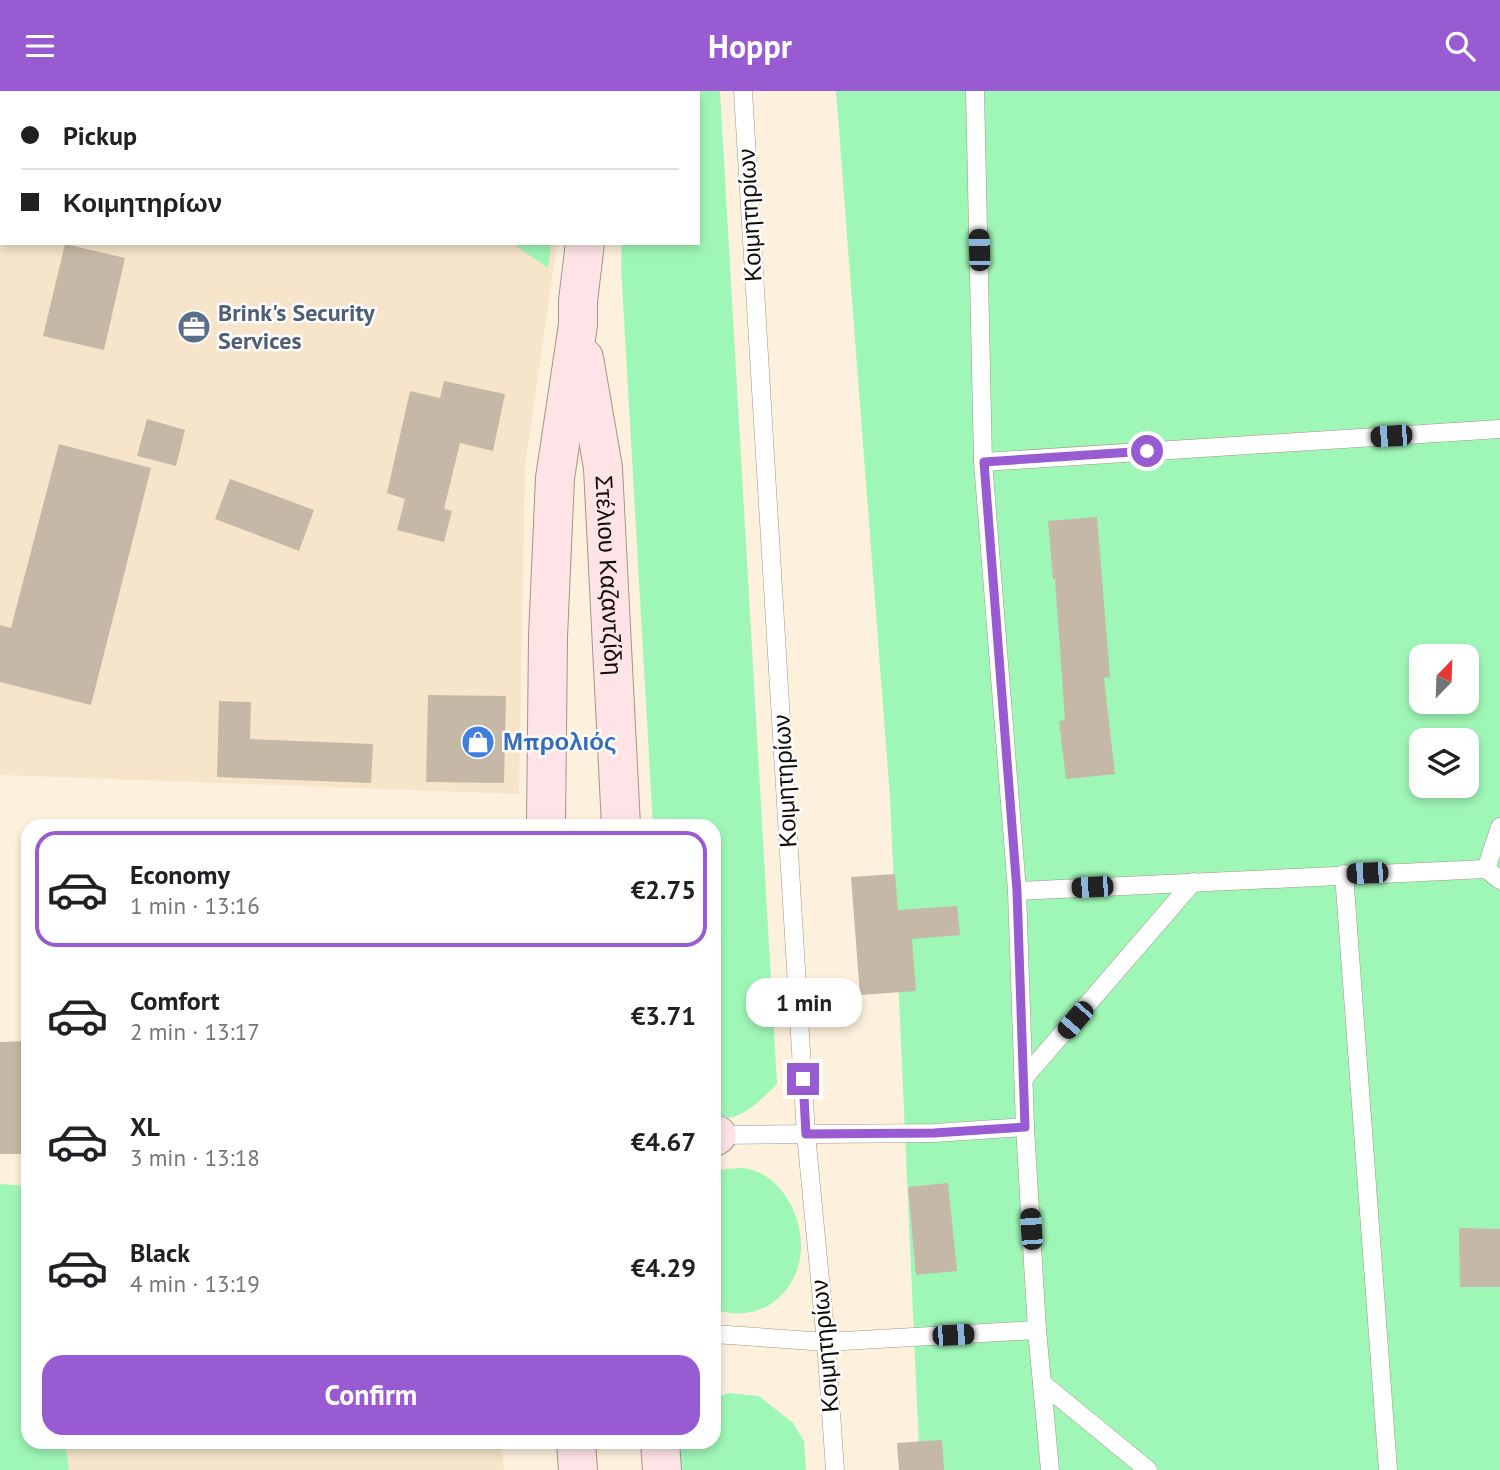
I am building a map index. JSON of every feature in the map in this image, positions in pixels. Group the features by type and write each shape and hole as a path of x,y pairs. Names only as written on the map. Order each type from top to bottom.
{"main road":[{"name":"Στέλιου Καζαντζίδη","path":"546,819 548,637 555,478 578,325 585,245"},
{"name":"Στέλιου Καζαντζίδη","path":"578,325 603,468 621,819"},
{"path":"576,1449 578,1470"},
{"path":"660,1449 662,1470"}],"lane":[{"name":"Κοιμητηρίων","path":"743,91 806,1134 835,1470"},
{"path":"975,91 984,462 1017,891 1025,1127 1037,1330 1050,1470"},
{"path":"984,462 1500,429"},
{"path":"1017,891 1344,874 1493,875 1500,827"},
{"path":"1344,874 1388,1470"},
{"path":"1024,1079 1192,882"},
{"path":"721,1136 934,1133 1025,1127"},
{"path":"721,1334 826,1342 1037,1330"},
{"path":"1042,1383 1148,1470"}],"shaded area":[{"path":"0,245 557,245 525,466 519,794 0,775"},
{"path":"66,1449 502,1449 504,1470 69,1470"}],"green space":[{"path":"700,91 720,91 777,1084 749,1109 733,1117 721,1118 721,819 653,819 622,245 700,245"},
{"path":"836,91 1500,91 1500,1470 920,1470 890,797"},
{"path":"551,245 548,268 516,246"},
{"path":"748,1169 775,1183 793,1209 798,1224 801,1255 791,1283 774,1302 752,1312 721,1311 721,1170"},
{"path":"0,1184 21,1186 21,1449 66,1449 69,1470 0,1470"},
{"path":"729,1393 759,1396 793,1423 804,1441 806,1470 678,1470 676,1449 721,1449 721,1396"}],"building":[{"path":"65,245 125,258 104,350 43,336"},
{"path":"444,381 505,394 493,451 460,443 444,509 452,511 444,542 397,530 405,499 387,493 410,391 440,398"},
{"path":"147,419 185,430 176,466 137,456"},
{"path":"59,444 151,468 91,705 0,682 0,625 11,628"},
{"path":"230,479 314,510 299,551 215,519"},
{"path":"1097,517 1110,677 1104,678 1115,774 1066,779 1059,721 1065,720 1048,521"},
{"path":"428,695 506,696 504,783 426,782"},
{"path":"219,701 251,702 250,739 373,744 371,783 217,777"},
{"path":"895,874 898,910 957,906 960,935 912,939 916,991 860,995 851,877"},
{"path":"21,1041 21,1154 0,1154 0,1042"},
{"path":"948,1183 957,1271 916,1275 908,1187"},
{"path":"1459,1228 1500,1229 1500,1287 1460,1287"},
{"path":"942,1440 944,1470 899,1470 897,1443"}],"place":[{"name":"Brink's Security Services","path":"194,327"},
{"name":"Μπρολιός","path":"478,742"}],"route":[{"path":"803,1079 806,1134 934,1133 1025,1127 1017,891 984,462 1147,451"}]}
